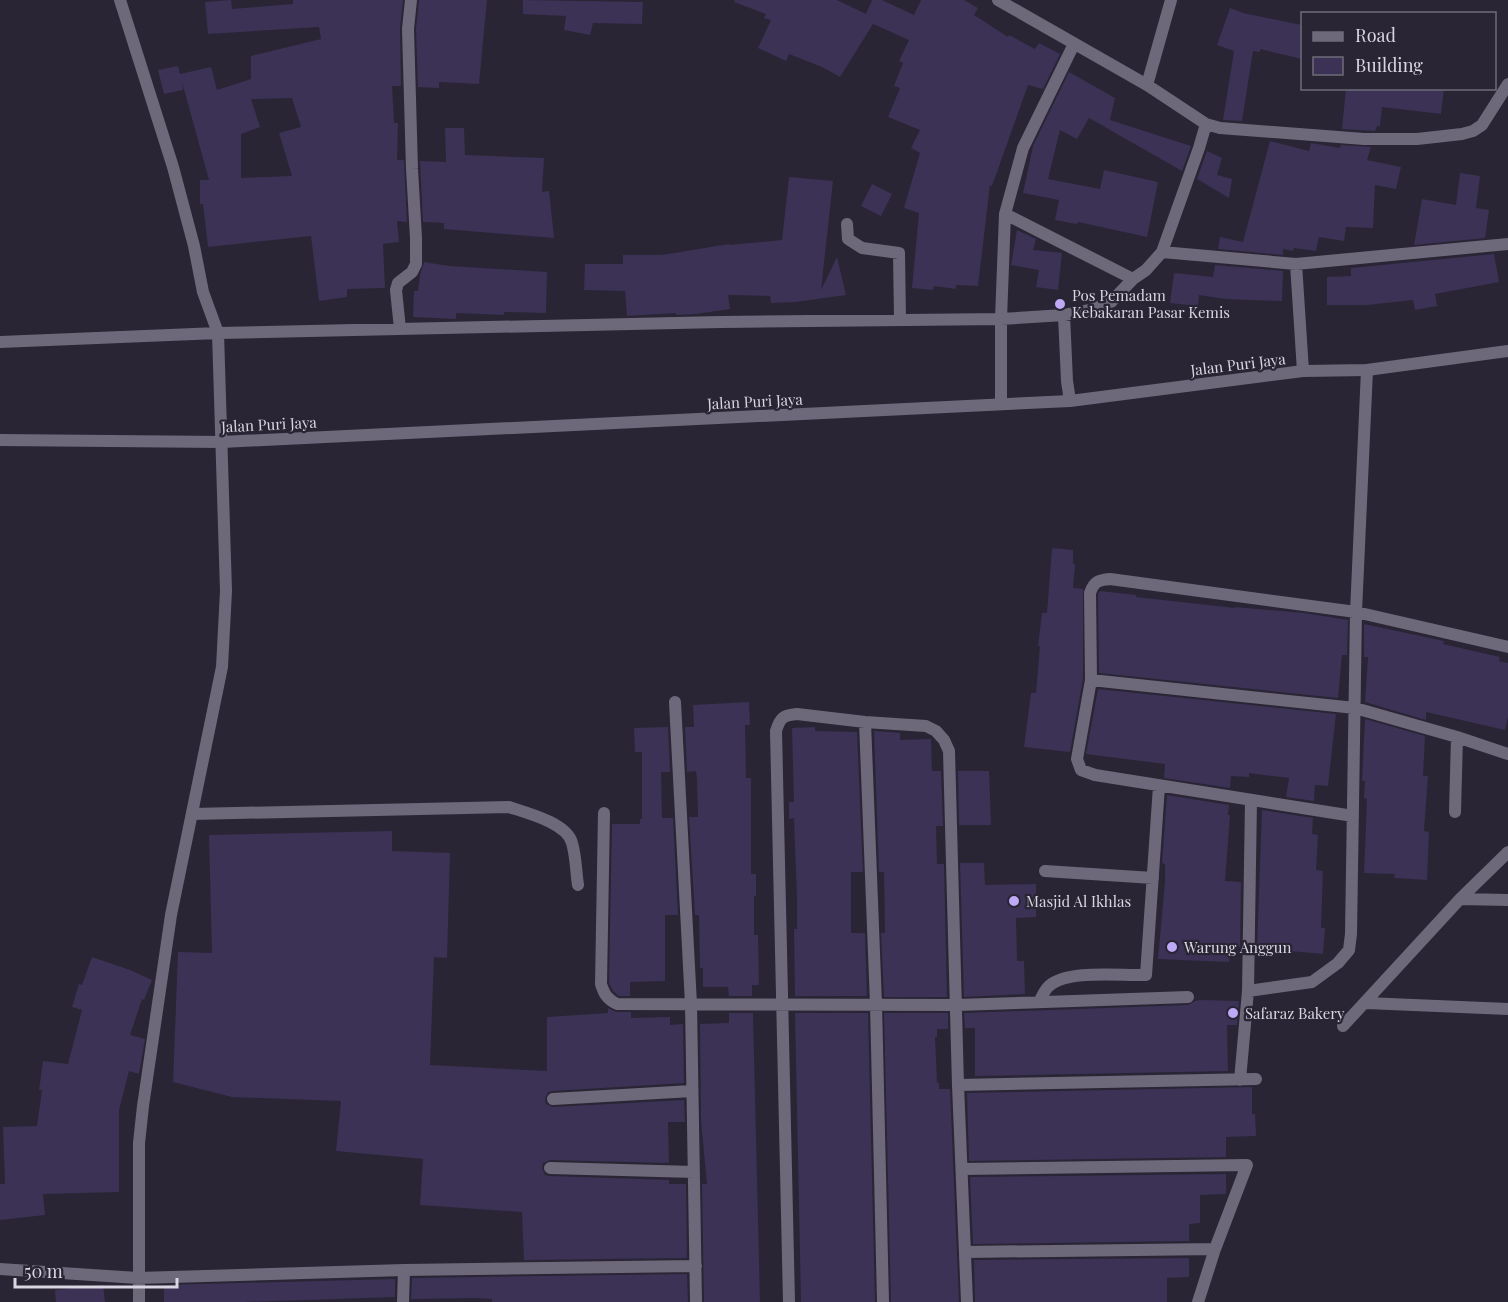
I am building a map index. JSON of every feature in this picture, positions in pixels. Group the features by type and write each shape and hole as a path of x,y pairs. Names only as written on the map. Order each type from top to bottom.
{"street":[{"path":"120,0 173,167 194,246 203,292 218,339 226,591 222,667 171,915 142,1106 139,1143 139,1302"},
{"path":"400,329 396,290 398,283 412,272 416,264 408,61 411,0"},
{"path":"998,0 1147,85 1206,124 1234,130 1364,139 1417,139 1462,134 1482,125 1508,84"},
{"path":"1147,85 1171,0"},
{"path":"1001,404 1005,214 1023,148 1074,44"},
{"path":"0,342 218,339 400,329 900,319 1064,319 1111,302 1162,252 1206,124"},
{"path":"1005,214 1133,279"},
{"path":"847,224 848,239 862,248 899,253 900,319"},
{"path":"1162,252 1296,264 1508,244"},
{"path":"1296,264 1303,371"},
{"path":"1064,319 1070,401"},
{"name":"Jalan Puri Jaya","path":"0,440 222,442 1070,401 1303,371 1367,370 1508,351"},
{"path":"1248,991 1312,982 1338,963 1349,950 1356,612 1367,370"},
{"path":"1353,816 1159,786 1095,775 1081,770 1077,759 1091,680 1090,593 1092,586 1099,580 1110,579 1356,612 1508,647"},
{"path":"1091,680 1355,708 1508,754"},
{"path":"675,702 691,1004 696,1302"},
{"path":"789,1302 776,731 780,719 786,715 797,714 926,726 936,731 944,740 949,751 958,1085 967,1302"},
{"path":"865,722 876,1004 883,1302"},
{"path":"1455,812 1457,737"},
{"path":"1039,1002 1048,986 1064,978 1089,975 1146,975 1159,786"},
{"path":"1240,1080 1248,991 1251,800"},
{"path":"192,814 509,807 547,820 572,840 578,885"},
{"path":"604,813 601,984 608,1000 617,1004 957,1005 1188,997"},
{"path":"1343,1026 1460,899 1508,852"},
{"path":"1046,871 1153,878"},
{"path":"1460,899 1508,900"},
{"path":"1366,1003 1508,1009"},
{"path":"958,1085 1256,1079"},
{"path":"553,1099 692,1091"},
{"path":"963,1168 1247,1165 1215,1249 1198,1302"},
{"path":"550,1168 694,1172"},
{"path":"966,1252 1215,1249"},
{"path":"0,1269 138,1278 404,1270 696,1266"},
{"path":"403,1302 404,1270"}],"building":[{"path":"231,0 232,9 293,4 293,0 403,0 400,29 401,86 392,86 394,123 398,123 397,160 404,160 407,222 397,221 399,242 383,244 385,288 347,289 347,297 319,301 311,236 208,247 203,204 200,204 200,180 209,180 182,82 183,90 164,94 158,70 178,66 180,74 211,67 217,90 251,79 251,56 321,39 319,27 208,34 205,2","holes":["292,98 301,127 279,133 292,176 241,178 241,134 260,127 251,99"]},
{"path":"419,0 487,0 479,84 439,82 439,88 418,87 416,29"},
{"path":"523,0 643,2 642,24 593,23 590,35 564,30 566,16 523,14"},
{"path":"735,0 837,0 866,14 872,0 882,0 914,15 921,0 964,0 978,8 974,15 1008,37 1009,35 1035,49 1039,43 1060,54 1043,89 1028,85 992,186 990,185 978,286 956,285 956,289 934,286 933,290 912,288 919,213 904,208 920,153 911,148 920,130 888,117 900,88 894,86 903,63 899,61 909,40 873,24 840,77 789,54 786,61 758,48 771,20 764,18 766,14 734,2"},
{"path":"1230,8 1243,13 1301,25 1301,59 1260,49 1260,52 1253,51 1242,121 1223,120 1234,51 1217,45"},
{"path":"1069,72 1115,98 1110,120 1191,146 1182,171 1089,118 1077,139 1060,130 1048,179 1100,189 1104,170 1158,182 1147,237 1078,222 1077,224 1055,220 1059,200 1023,193 1033,146"},
{"path":"1346,90 1444,90 1441,114 1382,107 1380,126 1377,126 1375,131 1342,129"},
{"path":"445,128 464,128 465,155 544,158 542,192 549,191 554,238 444,229 444,223 423,222 420,161 446,162"},
{"path":"1270,141 1309,151 1311,143 1340,148 1341,145 1371,147 1367,160 1401,167 1396,189 1375,185 1373,228 1346,227 1344,241 1319,237 1316,251 1283,249 1283,255 1218,249 1220,237 1243,242"},
{"path":"1207,151 1222,158 1217,175 1232,179 1229,198 1197,179"},
{"path":"1460,173 1480,176 1476,208 1489,210 1485,238 1414,245 1422,199 1456,205"},
{"path":"789,177 833,181 821,290 837,257 846,295 771,303 770,296 728,295 730,309 696,314 627,316 625,291 584,290 585,264 623,264 623,255 662,255 729,244 782,240"},
{"path":"872,184 892,194 881,216 861,206"},
{"path":"1017,230 1036,239 1033,250 1062,253 1058,290 1036,287 1039,270 1011,265"},
{"path":"1494,254 1499,282 1435,294 1437,306 1415,310 1413,300 1367,305 1327,305 1327,277 1351,276 1351,268"},
{"path":"424,262 449,266 547,272 546,313 504,312 504,315 456,313 456,319 413,317 414,291 418,291"},
{"path":"1215,265 1283,271 1282,301 1225,299 1199,295 1198,306 1170,303 1174,273 1213,277"},
{"path":"1052,548 1073,550 1073,564 1075,564 1073,588 1083,589 1083,679 1070,752 1024,747 1031,693 1036,693 1040,646 1038,646 1042,613 1047,613"},
{"path":"1100,591 1235,608 1304,613 1348,620 1347,655 1342,655 1338,698 1099,673 1098,594"},
{"path":"1364,624 1444,641 1443,644 1500,657 1499,661 1508,663 1508,717 1505,730 1426,712 1426,720 1365,702 1368,657 1364,657"},
{"path":"1098,689 1336,714 1328,786 1315,785 1314,801 1286,797 1289,778 1249,773 1249,777 1231,776 1230,788 1164,778 1165,764 1086,754"},
{"path":"749,702 750,725 745,725 746,778 751,778 751,874 756,874 754,935 758,935 759,985 752,985 752,996 729,996 728,987 703,987 703,968 700,968 699,915 695,915 689,817 698,817 697,779 696,771 687,772 685,727 694,727 693,705"},
{"path":"1365,719 1425,736 1423,776 1428,776 1424,831 1429,832 1427,880 1394,878 1395,874 1364,873 1367,799 1364,798 1365,781 1362,781"},
{"path":"668,727 670,772 661,772 662,818 673,818 678,915 665,915 665,981 630,982 630,996 619,996 609,983 612,824 640,824 640,819 642,819 642,752 635,752 634,728"},
{"path":"815,727 815,731 857,732 863,872 851,872 851,933 865,933 867,996 795,996 794,929 797,929 797,897 794,818 789,819 789,802 794,802 792,728"},
{"path":"874,731 900,733 900,740 931,739 932,771 941,771 943,826 936,826 937,864 944,864 947,997 884,997 881,933 885,933 884,872 879,872"},
{"path":"958,771 989,771 991,825 959,825"},
{"path":"1167,795 1229,805 1225,881 1241,882 1240,947 1230,946 1229,962 1158,959 1165,882 1165,864 1162,863"},
{"path":"1262,810 1313,818 1312,834 1318,835 1316,870 1323,871 1321,928 1325,928 1323,954 1257,948"},
{"path":"392,831 392,851 450,853 447,958 434,957 430,1065 547,1071 547,1017 608,1013 608,1008 616,1012 631,1012 631,1018 670,1017 670,1025 683,1024 684,1083 553,1091 548,1092 545,1099 546,1104 553,1107 684,1100 685,1122 668,1122 669,1163 550,1160 543,1163 542,1168 545,1175 550,1176 669,1180 669,1184 686,1184 687,1258 524,1260 522,1212 420,1205 423,1159 336,1151 341,1101 232,1097 173,1082 178,952 212,953 209,835"},
{"path":"960,863 984,863 985,885 1036,884 1036,917 1016,918 1017,961 1024,961 1025,994 964,997"},
{"path":"92,957 152,980 144,1000 142,999 130,1035 145,1039 139,1074 129,1071 119,1110 119,1192 43,1194 45,1215 0,1220 0,1184 5,1184 3,1127 37,1126 43,1061 68,1064 82,1010 72,1007 79,984 82,985"},
{"path":"1200,1000 1239,1001 1237,1025 1227,1025 1228,1071 975,1076 975,1028 965,1028 964,1013 1188,1005"},
{"path":"729,1013 753,1013 760,1302 704,1302 702,1184 707,1184 701,1121 700,1024 729,1023"},
{"path":"795,1013 868,1013 875,1302 801,1302"},
{"path":"884,1013 948,1013 948,1029 937,1029 937,1037 935,1037 937,1083 939,1083 939,1089 950,1089 959,1302 891,1302"},
{"path":"1252,1087 1252,1114 1255,1114 1256,1136 1226,1137 1226,1157 969,1161 967,1093"},
{"path":"1226,1174 1226,1194 1200,1195 1200,1223 1189,1224 1189,1241 973,1244 970,1177"},
{"path":"1189,1258 1189,1277 1167,1278 1167,1302 975,1302 974,1260"},
{"path":"687,1274 688,1302 492,1302 492,1299 475,1298 411,1299 412,1278"},
{"path":"395,1279 395,1297 164,1302 164,1285"},
{"path":"103,1285 105,1302 56,1302 55,1290"}],"place":[{"name":"Pos Pemadam Kebakaran Pasar Kemis","path":"1060,304"},
{"name":"Masjid Al Ikhlas","path":"1014,901"},
{"name":"Warung Anggun","path":"1172,947"},
{"name":"Safaraz Bakery","path":"1233,1013"}]}
